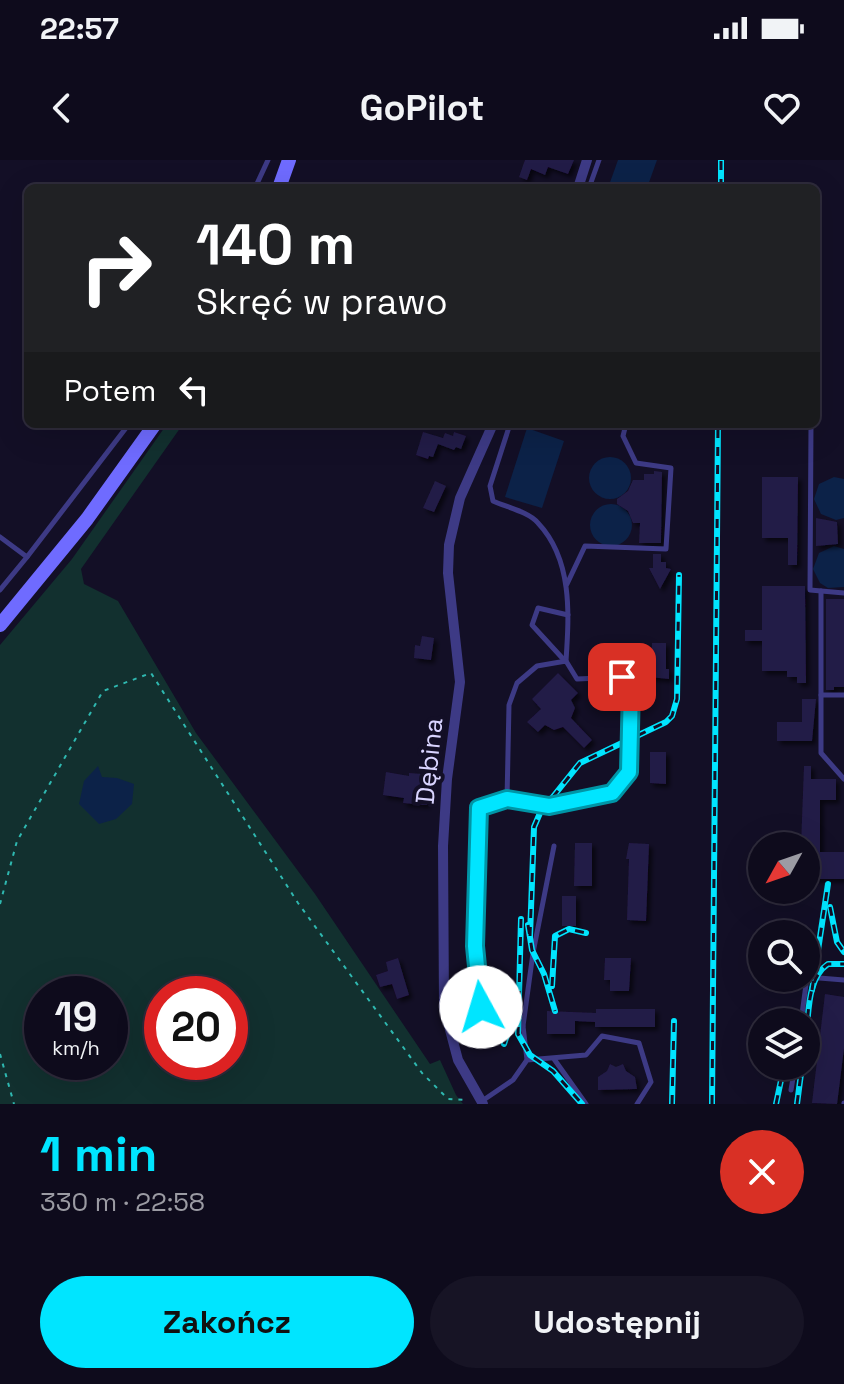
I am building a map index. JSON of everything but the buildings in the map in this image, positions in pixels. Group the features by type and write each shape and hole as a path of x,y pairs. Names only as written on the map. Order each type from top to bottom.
{"main road":[{"path":"280,184 289,160"},
{"path":"0,625 87,519 152,428"}],"street":[{"path":"579,184 587,160"},
{"name":"Dębina","path":"482,1103 458,1060 444,1007 442,955 447,779 460,682 448,573 454,518 491,428"}],"lane":[{"path":"257,184 268,160"},
{"path":"590,184 599,160"},
{"path":"0,590 126,428"},
{"path":"509,428 490,486 493,501 537,521 554,548 567,584 569,616 566,661"},
{"path":"567,584 585,546 666,549 671,468 636,463 623,436 625,428"},
{"path":"811,428 810,590 844,593"},
{"path":"0,537 27,557"},
{"path":"821,591 821,753 844,779"},
{"path":"523,1026 481,1007 475,946 479,808 507,799 549,806 612,793 629,772 631,686 622,677 577,679 566,661 532,625 538,608 569,616"},
{"path":"507,799 509,705 517,683 537,666 566,661"},
{"path":"821,695 844,695"},
{"path":"482,1103 513,1080 527,1060 523,1026 533,953 554,846"},
{"path":"803,1008 807,977 844,980"},
{"path":"527,1060 586,1055 602,1036 639,1043 651,1082 637,1104"},
{"path":"553,1058 586,1104"},
{"path":"791,1090 793,1080"}],"path":[{"path":"0,904 17,841 103,691 151,673 298,903 422,1073 448,1099 482,1103"},
{"path":"0,1054 14,1104"}],"green space":[{"path":"164,428 180,428 81,569 84,584 118,601 196,733 315,894 430,1064 440,1060 463,1104 0,1104 0,645 72,559"}],"water":[{"path":"618,160 657,160 648,184 609,184"},
{"path":"527,428 564,441 542,508 505,497"},
{"path":"610,457 625,463 631,478 625,493 610,499 595,493 589,478 595,463"},
{"path":"834,477 844,479 844,518 836,520 821,514 814,499 819,484"},
{"path":"611,504 626,510 632,525 626,540 611,546 596,540 590,525 596,510"},
{"path":"834,546 844,549 844,587 828,588 820,583 813,569 819,553"},
{"path":"98,766 102,777 134,784 132,804 116,819 99,824 79,804 84,781"}],"railway":[{"path":"721,160 721,184"},
{"path":"712,1104 718,428"},
{"path":"530,936 534,827 540,813 580,763 666,722 672,716 677,699 679,575"},
{"path":"820,937 828,884"},
{"path":"830,907 837,942 844,952"},
{"path":"521,919 518,1034 530,1055 553,1071 582,1104"},
{"path":"528,925 532,950 544,974 555,1011"},
{"path":"552,986 555,936 569,929 586,933"},
{"path":"809,1008 813,987 821,970 828,964 844,964"},
{"path":"504,1044 514,1015"},
{"path":"672,1104 674,1021"},
{"path":"776,1104 781,1080"},
{"path":"797,1104 800,1080"}],"route":[{"path":"481,1007 475,946 479,808 507,799 549,806 612,793 629,772 631,686 622,677"}]}
